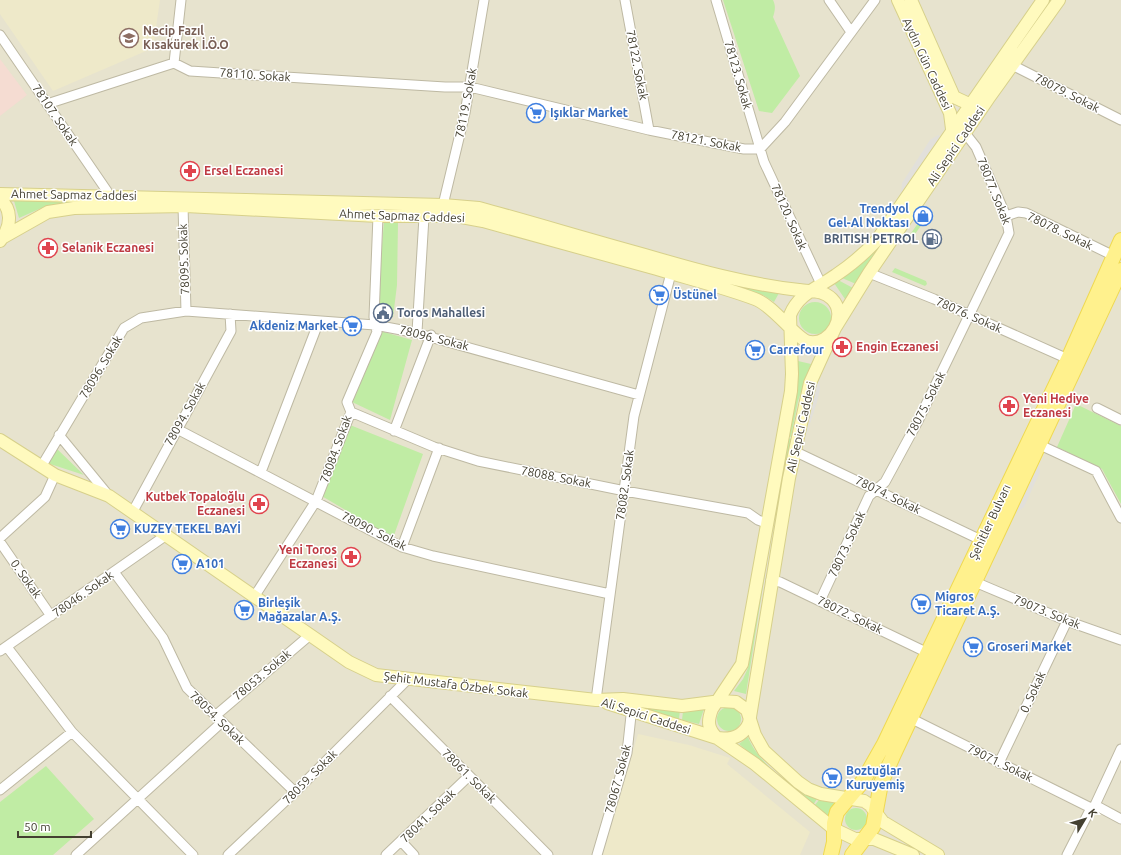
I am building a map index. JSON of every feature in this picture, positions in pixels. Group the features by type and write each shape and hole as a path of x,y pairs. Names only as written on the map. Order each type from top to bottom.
{"main road":[{"name":"Aydın Gün Caddesi","path":"898,0 950,113 952,129"},
{"name":"Aydın Gün Caddesi","path":"911,0 954,97 969,104"},
{"name":"Ali Sepici Caddesi","path":"809,291 853,263 877,240 969,104 1043,0"},
{"name":"Ali Sepici Caddesi","path":"848,798 821,794 808,789 798,782 764,751 755,735 750,717 771,580 794,450 810,383 835,328 869,273 1012,64 1059,0"},
{"name":"Ahmet Sapmaz Caddesi","path":"0,194 479,208 711,274 755,284 809,291"},
{"path":"0,199 7,208 9,215 8,227 1,239"},
{"name":"Ahmet Sapmaz Caddesi","path":"1,239 48,212 62,209 183,206 378,216 456,216 483,221 671,273 757,299 773,309 791,328"},
{"name":"Şehitler Bulvarı","path":"848,798 863,781 878,754 928,653 1068,359 1121,240"},
{"name":"Şehitler Bulvarı","path":"876,811 881,783 910,718 1040,445 1120,272"},
{"path":"809,291 824,292 833,300 838,310 835,328 823,341 816,343 806,342 791,328 790,315 796,303 809,291"},
{"name":"Ali Sepici Caddesi","path":"596,700 632,706 682,706 716,702 742,664 766,523 791,391 791,328"},
{"name":"Şehit Mustafa Özbek Sokak","path":"0,440 40,467 55,475 109,496 254,598 349,662 376,675 407,680 596,700"},
{"path":"716,702 736,702 747,710 750,717 747,728 738,736 724,739 717,738 708,726 708,718 716,702"},
{"name":"Ali Sepici Caddesi","path":"632,706 717,738 755,764 834,829"},
{"path":"831,855 837,812 848,798 864,801 876,811 883,822 897,832 938,855"},
{"path":"852,855 873,827 876,811"},
{"path":"834,829 848,836 874,839 913,855"}],"street":[{"path":"47,104 174,64 180,0"},
{"name":"78119. Sokak","path":"443,206 465,113 484,0"},
{"name":"78122. Sokak","path":"625,0 649,130"},
{"name":"78123. Sokak","path":"716,0 760,149"},
{"path":"829,0 850,32"},
{"path":"760,149 785,122 874,0"},
{"name":"78107. Sokak","path":"0,35 107,192 107,196"},
{"name":"78110. Sokak","path":"174,64 190,71 445,87 470,87"},
{"name":"78079. Sokak","path":"1012,64 1121,120"},
{"name":"78121. Sokak","path":"470,87 649,130 744,149 760,149"},
{"name":"78077. Sokak","path":"965,134 976,147 1006,216 1010,233 970,316"},
{"name":"78120. Sokak","path":"760,149 764,162 821,284"},
{"name":"78095. Sokak","path":"183,206 186,311"},
{"name":"78078. Sokak","path":"1006,216 1018,212 1026,213 1114,256"},
{"name":"78084. Sokak","path":"254,598 316,501 351,412 347,402 377,332 375,325 378,216"},
{"path":"417,332 424,217"},
{"name":"78082. Sokak","path":"596,700 639,395 671,273"},
{"name":"78076. Sokak","path":"869,273 1068,359"},
{"name":"78096. Sokak","path":"40,467 124,328 141,318 186,311 375,325 417,332 639,395"},
{"name":"78094. Sokak","path":"132,513 231,331 230,314"},
{"name":"78075. Sokak","path":"876,489 885,482 917,423 970,316"},
{"path":"261,472 319,321"},
{"path":"394,431 431,336"},
{"path":"1097,408 1121,420"},
{"name":"78088. Sokak","path":"351,412 394,431 478,461 625,491 748,513 766,523"},
{"name":"78090. Sokak","path":"177,429 402,547 432,556 610,594"},
{"path":"59,435 109,496"},
{"path":"1040,445 1096,471 1121,518"},
{"path":"402,547 439,448"},
{"name":"78074. Sokak","path":"794,450 981,540"},
{"path":"0,538 45,496 55,475"},
{"name":"78073. Sokak","path":"820,601 869,496 876,489"},
{"name":"78046. Sokak","path":"3,649 166,536"},
{"name":"0. Sokak","path":"0,542 51,616"},
{"name":"78054. Sokak","path":"114,572 163,638 187,688 221,723 295,792"},
{"name":"78072. Sokak","path":"771,580 780,582 928,653"},
{"name":"79073. Sokak","path":"974,582 1067,621 1121,640"},
{"name":"0. Sokak","path":"999,763 1067,621"},
{"name":"78053. Sokak","path":"215,716 310,635"},
{"path":"3,649 72,732 193,855"},
{"name":"78059. Sokak","path":"228,855 295,792 407,680"},
{"name":"78061. Sokak","path":"390,696 548,855"},
{"name":"78067. Sokak","path":"596,855 627,753 632,706"},
{"name":"79071. Sokak","path":"910,718 999,763 1121,819"},
{"path":"76,855 221,723"},
{"path":"0,790 72,732"},
{"path":"1067,855 1093,807 1121,749"},
{"name":"78041. Sokak","path":"386,855 469,776"},
{"path":"401,842 414,855"}],"shaded area":[{"path":"0,0 1121,0 1121,855 0,855"},
{"path":"0,0 160,0 153,48 53,91 0,14"},
{"path":"0,59 27,95 0,116"},
{"path":"938,135 941,137 902,194 902,183 930,140"},
{"path":"816,380 819,381 820,389 805,439 801,438"},
{"path":"1036,464 1039,466 1040,472 1024,507 1016,513 1014,512"},
{"path":"638,734 689,745 730,758 727,764 810,832 800,855 603,855"}],"green space":[{"path":"723,0 773,0 775,4 773,17 800,76 772,113 759,111"},
{"path":"917,191 856,284 842,278 859,265"},
{"path":"14,201 208,201 470,212 488,215 739,286 779,293 774,302 763,295 487,217 469,214 208,203 137,202 63,203 46,206 19,218"},
{"path":"928,209 928,216 915,234 909,236"},
{"path":"384,222 398,223 397,285 393,317 376,315"},
{"path":"895,268 926,281 927,284 925,286 892,272"},
{"path":"838,280 853,288 845,299 834,283"},
{"path":"818,302 824,304 829,309 831,318 829,327 824,332 812,334 806,332 801,327 799,315 801,309 806,304"},
{"path":"377,330 412,340 390,420 352,402"},
{"path":"798,361 811,364 798,401 791,437 788,436 798,384"},
{"path":"1076,404 1121,426 1121,504 1102,469 1057,447"},
{"path":"350,425 423,454 393,538 320,495"},
{"path":"788,438 791,439 778,507 775,506"},
{"path":"55,447 84,475 47,463"},
{"path":"763,573 765,573 746,694 734,691 743,679 748,668"},
{"path":"729,707 734,708 740,714 740,724 734,730 729,731 724,730 718,724 717,719 718,714 724,708"},
{"path":"647,708 680,710 679,719 647,712 645,710"},
{"path":"704,709 699,724 682,720 683,711"},
{"path":"748,737 752,746 759,755 777,774 798,790 817,799 813,805 739,744"},
{"path":"46,766 94,819 53,855 0,855 0,802"},
{"path":"819,800 834,803 828,818 814,806"},
{"path":"852,808 860,808 867,815 867,823 860,830 852,830 845,823 845,815"}],"place":[{"name":"Necip Fazıl Kısakürek İ.Ö.O","path":"129,38"},
{"name":"Işıklar Market","path":"536,113"},
{"name":"Ersel Eczanesi","path":"190,171"},
{"name":"Trendyol Gel-Al Noktası","path":"923,216"},
{"name":"BRITISH PETROL","path":"932,239"},
{"name":"Selanik Eczanesi","path":"48,248"},
{"name":"Üstünel","path":"659,295"},
{"name":"Toros Mahallesi","path":"383,313"},
{"name":"Akdeniz Market","path":"352,326"},
{"name":"Engin Eczanesi","path":"842,347"},
{"name":"Carrefour","path":"755,350"},
{"name":"Yeni Hediye Eczanesi","path":"1009,406"},
{"name":"Kutbek Topaloğlu Eczanesi","path":"259,504"},
{"name":"KUZEY TEKEL BAYİ","path":"120,529"},
{"name":"Yeni Toros Eczanesi","path":"351,557"},
{"name":"A101","path":"182,564"},
{"name":"Migros Ticaret A.Ş.","path":"921,604"},
{"name":"Birleşik Mağazalar A.Ş.","path":"244,610"},
{"name":"Groseri Market","path":"973,647"},
{"name":"Boztuğlar Kuruyemiş","path":"832,778"}]}
